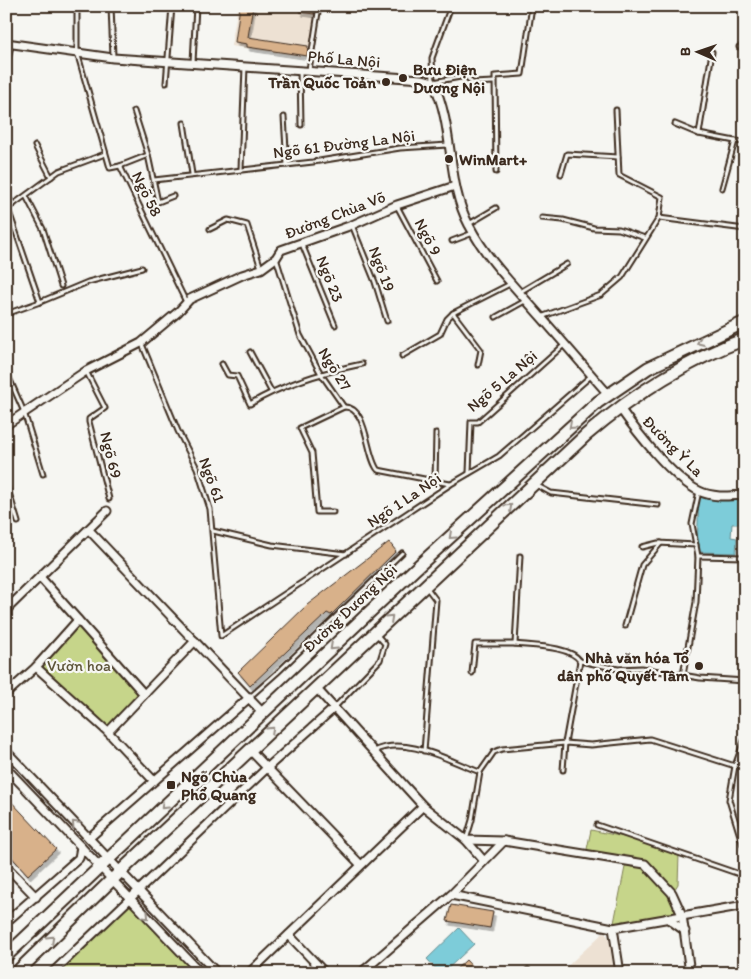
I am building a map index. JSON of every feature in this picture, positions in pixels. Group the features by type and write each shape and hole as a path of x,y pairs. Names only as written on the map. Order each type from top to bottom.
{"main road":[{"name":"Đường Dương Nội","path":"6,956 262,712 422,563 609,394 656,364 745,322"},
{"path":"16,973 112,879 425,585 619,407 658,381 712,352 745,339"},
{"path":"609,394 619,407"}],"street":[{"name":"Phố La Nội","path":"9,44 113,58 300,69 422,79 433,82"},
{"path":"433,82 443,106 451,145 456,186 468,225 510,284 609,394"},
{"name":"Đường Chùa Võ","path":"6,425 86,371 142,343 178,312 186,302 242,275 261,269 276,258 281,250 352,226 397,205 456,186"},
{"name":"Đường Ỷ La","path":"619,407 637,431 677,475 699,491 722,496 745,495"},
{"path":"6,610 107,511"},
{"path":"89,530 250,697 262,712"},
{"path":"40,578 143,694"},
{"path":"6,694 36,667 78,620"},
{"path":"108,732 195,641"},
{"path":"36,667 108,732 154,781"},
{"path":"316,688 422,806 466,840 484,861"},
{"path":"89,838 250,697"},
{"path":"52,973 268,767 333,709"},
{"path":"250,750 360,864"},
{"path":"6,751 89,838 105,863 112,879 130,900 201,973"},
{"path":"6,768 81,847 121,871 217,973"},
{"path":"249,973 422,806"},
{"path":"466,840 504,841 645,864 672,893 682,915 690,973"},
{"path":"361,973 451,895 504,841"},
{"path":"6,922 79,858 81,847"},
{"path":"6,866 36,897"},
{"path":"451,895 613,928 745,905"},
{"path":"668,918 685,931"},
{"path":"613,928 620,973"},
{"path":"289,935 325,973"}],"lane":[{"path":"71,6 77,8 77,52 105,154 110,168 120,166"},
{"path":"111,6 113,58"},
{"path":"166,83 172,6"},
{"path":"193,63 196,6"},
{"path":"310,70 319,6"},
{"path":"451,6 432,58 433,82 466,76 472,83 494,82"},
{"path":"496,172 495,76 522,74 532,6"},
{"path":"6,68 9,44"},
{"path":"739,47 745,47"},
{"path":"699,134 712,52"},
{"path":"241,169 245,66"},
{"path":"300,69 300,125"},
{"path":"541,317 601,295 622,277 659,218 662,197 619,175 616,110"},
{"name":"Ngõ 58","path":"134,111 148,155 120,166 186,302"},
{"path":"284,117 287,165"},
{"path":"184,124 192,174"},
{"path":"675,124 699,134 745,142"},
{"path":"722,188 735,141"},
{"name":"Ngõ 61 Đường La Nội","path":"154,180 192,174 287,165 400,148 451,145"},
{"path":"35,146 51,177"},
{"path":"40,302 7,209 59,171 105,154"},
{"path":"560,174 567,154 618,157"},
{"path":"148,155 158,202 173,196"},
{"path":"6,196 14,204"},
{"path":"26,196 43,229 62,286"},
{"name":"Ngõ 9","path":"397,205 437,281"},
{"path":"468,225 496,208"},
{"path":"542,218 562,220 594,228 619,229 645,238"},
{"path":"659,218 745,228"},
{"path":"210,229 228,220 247,225 261,269"},
{"name":"Ngõ 19","path":"352,226 375,282 387,321"},
{"path":"452,241 474,232"},
{"name":"Ngõ 23","path":"302,244 335,325"},
{"name":"Ngõ 27","path":"276,258 300,335 321,374 344,407 300,428 312,454 318,512 333,512"},
{"path":"519,293 567,264"},
{"path":"6,314 88,282 142,268"},
{"path":"402,356 440,334 447,319 453,313 510,284"},
{"path":"496,317 526,300"},
{"path":"453,313 481,350 478,366"},
{"name":"Ngõ 61","path":"142,343 178,431 196,468 210,509 220,636"},
{"name":"Ngõ 5 La Nội","path":"469,474 471,422 478,422 564,345"},
{"path":"250,352 272,391"},
{"path":"222,364 228,375 237,376 250,404 272,391 321,374 362,364"},
{"path":"6,371 24,412 43,474"},
{"name":"Ngõ 69","path":"86,371 105,408 89,419 89,422 109,499"},
{"name":"Ngõ 1 La Nội","path":"220,636 451,484 498,456 593,375"},
{"path":"344,407 353,410 360,417 378,470 451,484"},
{"path":"435,481 436,433"},
{"path":"6,483 18,522"},
{"path":"534,484 551,493 658,505"},
{"path":"683,676 696,602 698,556 692,524 699,491"},
{"path":"213,531 272,544 346,554"},
{"path":"642,547 661,543 696,545"},
{"path":"625,626 642,566 661,543"},
{"path":"250,697 402,553"},
{"path":"515,644 520,556"},
{"path":"698,556 745,557"},
{"path":"424,751 436,600 425,585"},
{"path":"333,709 380,660 385,644 375,633"},
{"path":"472,673 475,644 515,644 565,651 577,657 580,661 618,669 648,669 683,676 745,682"},
{"path":"563,770 565,743 580,661"},
{"path":"745,738 735,766 729,800 745,852"},
{"path":"466,840 472,820 480,772 494,752 502,749 565,743 591,745 650,739 735,766"},
{"path":"372,751 385,745 405,746 480,772"},
{"path":"597,825 745,876"}],"shaded area":[{"path":"238,6 316,6 308,57 231,46"},
{"path":"604,932 609,938 614,973 560,973"}],"green space":[{"name":"Vườn hoa","path":"78,622 142,693 108,730 38,667"},
{"path":"591,830 652,843 679,855 678,884 673,892 645,864 586,854"},
{"path":"626,862 645,865 672,893 681,915 613,928"},
{"path":"130,903 198,973 56,973"}],"water":[{"path":"699,492 745,496 745,524 732,524 731,537 737,538 736,553 697,552"},
{"path":"459,928 474,944 443,973 440,973 427,959"}],"building":[{"path":"240,6 253,6 248,37 308,46 307,56 247,47 247,44 235,42"},
{"path":"301,6 315,6 314,14 300,12"},
{"path":"389,542 396,551 331,615 327,613 250,686 238,672 307,605"},
{"path":"6,796 56,849 28,875 6,851"},
{"path":"451,905 493,912 490,928 447,921"},
{"path":"466,960 478,973 452,973"}],"place":[{"name":"Bưu Điện Dương Nội","path":"403,78"},
{"name":"Trần Quốc Toản","path":"386,82"},
{"name":"WinMart+","path":"449,159"},
{"name":"Nhà văn hóa Tổ dân phố Quyết Tâm","path":"699,666"},
{"name":"Ngõ Chùa Phổ Quang","path":"171,785"}]}
